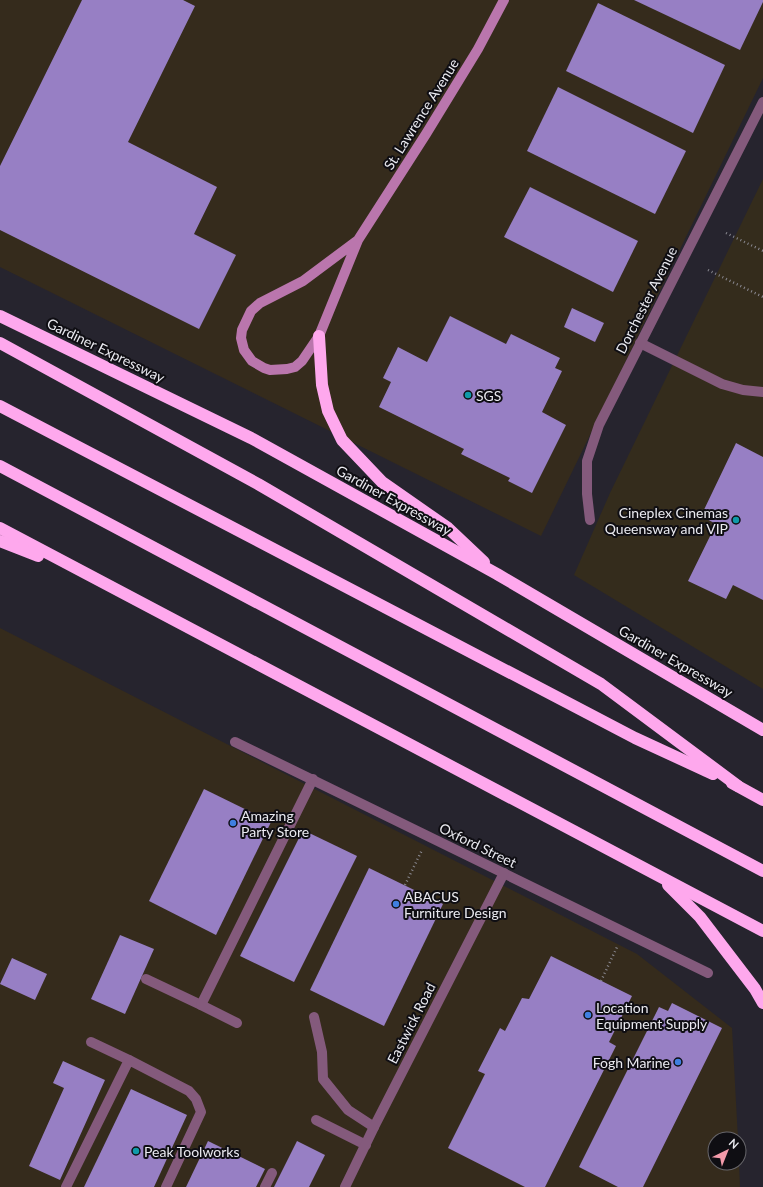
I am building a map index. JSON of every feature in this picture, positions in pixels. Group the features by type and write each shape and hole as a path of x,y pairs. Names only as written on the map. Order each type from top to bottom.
{"highway":[{"name":"Gardiner Expressway","path":"0,316 251,438 497,574 763,730"},
{"path":"318,336 322,385 328,411 342,440 382,482 448,528 497,574"},
{"path":"0,343 258,484 600,684 738,786"},
{"path":"0,406 635,738 738,786 763,800"},
{"path":"0,466 763,871"},
{"path":"0,528 763,931"},
{"path":"0,540 97,580"},
{"path":"658,876 700,917 755,989 763,1003"}],"street":[{"name":"St. Lawrence Avenue","path":"358,240 303,281 260,303 251,310 242,330 241,338 244,350 252,361 264,368 278,370 295,366 302,361 318,336 358,240 478,49 504,0"},
{"name":"Dorchester Avenue","path":"590,520 587,494 587,461 599,425 763,102"},
{"path":"640,343 722,384 743,390 763,392"},
{"name":"Oxford Street","path":"235,742 708,973"},
{"path":"202,1005 313,779"},
{"name":"Eastwick Road","path":"345,1187 374,1127 504,873"},
{"path":"146,979 237,1023"},
{"path":"314,1016 322,1052 323,1079 348,1110 374,1127"},
{"path":"91,1042 189,1091 196,1099 201,1112 166,1187"},
{"path":"66,1187 129,1060"},
{"path":"316,1120 366,1145"},
{"path":"265,1187 272,1173"}],"path":[{"path":"726,233 763,251"},
{"path":"708,270 763,297"},
{"path":"405,885 429,836"},
{"path":"601,981 624,932"}],"shaded area":[{"path":"0,0 763,0 763,78 541,536 0,267"},
{"path":"763,179 763,689 574,575 610,493"},
{"path":"0,628 637,954 732,1028 738,1131 707,1131 707,1171 739,1171 740,1187 0,1187"}],"building":[{"path":"82,0 183,0 195,6 128,142 217,187 194,234 236,255 199,329 0,230 0,166"},
{"path":"634,0 763,0 763,2 740,50"},
{"path":"598,3 725,65 693,133 566,71"},
{"path":"558,87 686,151 655,214 527,151"},
{"path":"530,187 638,241 613,292 504,237"},
{"path":"572,308 604,323 595,342 564,327"},
{"name":"SGS","path":"450,316 506,344 511,334 560,358 555,368 562,371 542,412 566,425 532,493 508,481 510,478 461,454 464,449 379,407 391,382 383,378 398,347 427,362"},
{"name":"Cineplex Cinemas Queensway and VIP","path":"736,443 763,457 763,600 733,585 726,599 688,581 716,524 701,516"},
{"path":"204,789 271,822 216,935 149,901"},
{"path":"303,830 357,856 294,982 240,956"},
{"path":"369,868 443,904 384,1026 310,990"},
{"path":"120,935 154,949 125,1014 91,999"},
{"path":"551,956 632,996 609,1042 616,1046 545,1187 525,1187 448,1148 485,1074 478,1071 500,1028 505,1031 522,998 529,999"},
{"path":"12,958 47,974 35,1000 0,984"},
{"path":"672,1003 722,1028 643,1187 618,1187 579,1167 659,1007 668,1011"},
{"path":"63,1061 105,1080 60,1180 29,1166 64,1088 53,1083"},
{"name":"Peak Toolworks","path":"131,1089 187,1115 154,1187 84,1187"},
{"path":"208,1141 265,1169 256,1187 186,1187"},
{"path":"297,1141 325,1155 309,1187 274,1187"}],"place":[{"name":"SGS","path":"468,395"},
{"name":"Cineplex Cinemas Queensway and VIP","path":"736,520"},
{"name":"Amazing Party Store","path":"233,823"},
{"name":"ABACUS Furniture Design","path":"396,904"},
{"name":"Location Equipment Supply","path":"588,1015"},
{"name":"Fogh Marine","path":"678,1062"},
{"name":"Peak Toolworks","path":"136,1151"}]}
